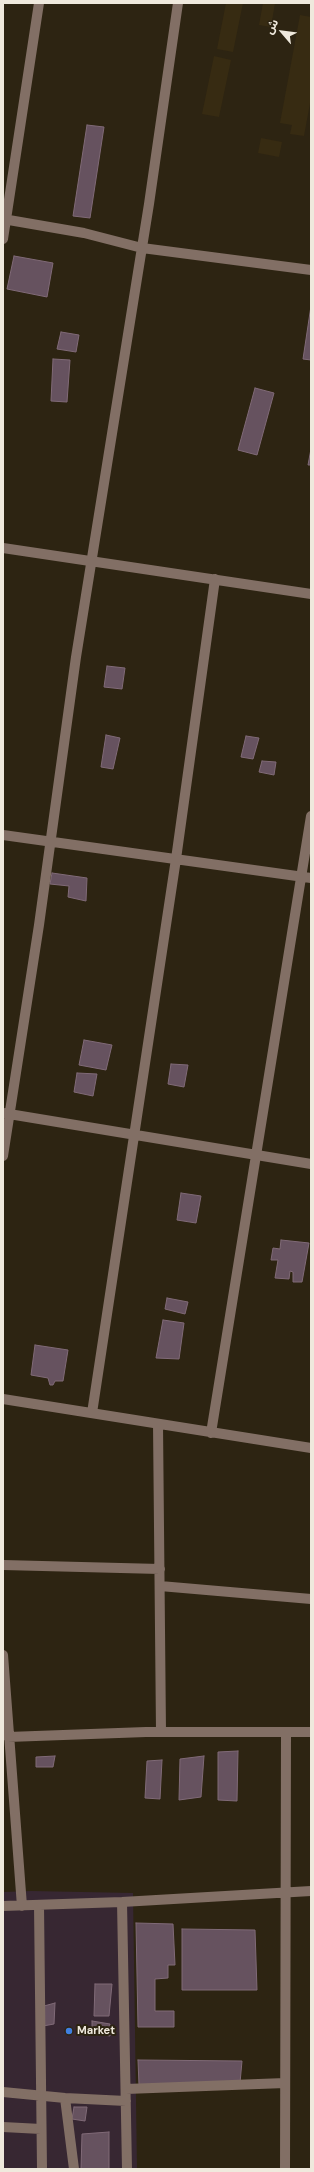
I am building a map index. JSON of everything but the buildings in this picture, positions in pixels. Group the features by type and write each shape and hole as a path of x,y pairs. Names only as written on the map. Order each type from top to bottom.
{"street":[{"path":"3,239 4,219 39,3"},
{"path":"3,1156 6,1114 50,842 92,560 142,248 178,3"},
{"path":"4,219 84,233 142,248 311,270"},
{"path":"3,548 92,560 311,594"},
{"path":"92,1414 176,859 215,579"},
{"path":"211,1433 257,1155 307,877 311,816"},
{"path":"3,835 307,877"},
{"path":"6,1114 311,1164"},
{"path":"3,1399 311,1448"},
{"path":"158,1424 161,1732"},
{"path":"3,1566 160,1569"},
{"path":"160,1586 311,1599"},
{"path":"3,1655 8,1737 22,1906"},
{"path":"8,1737 161,1732 311,1732"},
{"path":"285,2169 286,1733"},
{"path":"3,1906 122,1902 311,1891"},
{"path":"122,1902 127,2169"},
{"path":"39,1905 42,2169"},
{"path":"126,2089 285,2083"},
{"path":"3,2092 41,2094 65,2098 126,2101"},
{"path":"65,2098 74,2169"},
{"path":"3,2127 41,2129"}],"shaded area":[{"path":"226,3 243,3 233,52 217,49"},
{"path":"263,3 275,3 271,27 259,25"},
{"path":"300,15 311,17 311,98 304,136 290,134 292,125 280,123"},
{"path":"214,56 231,60 219,117 202,114"},
{"path":"261,138 282,142 279,157 258,153"},
{"name":"Market","path":"32,1891 133,1893 137,2169 3,2169 3,1892"}],"place":[{"name":"Market","path":"69,2031"}]}
